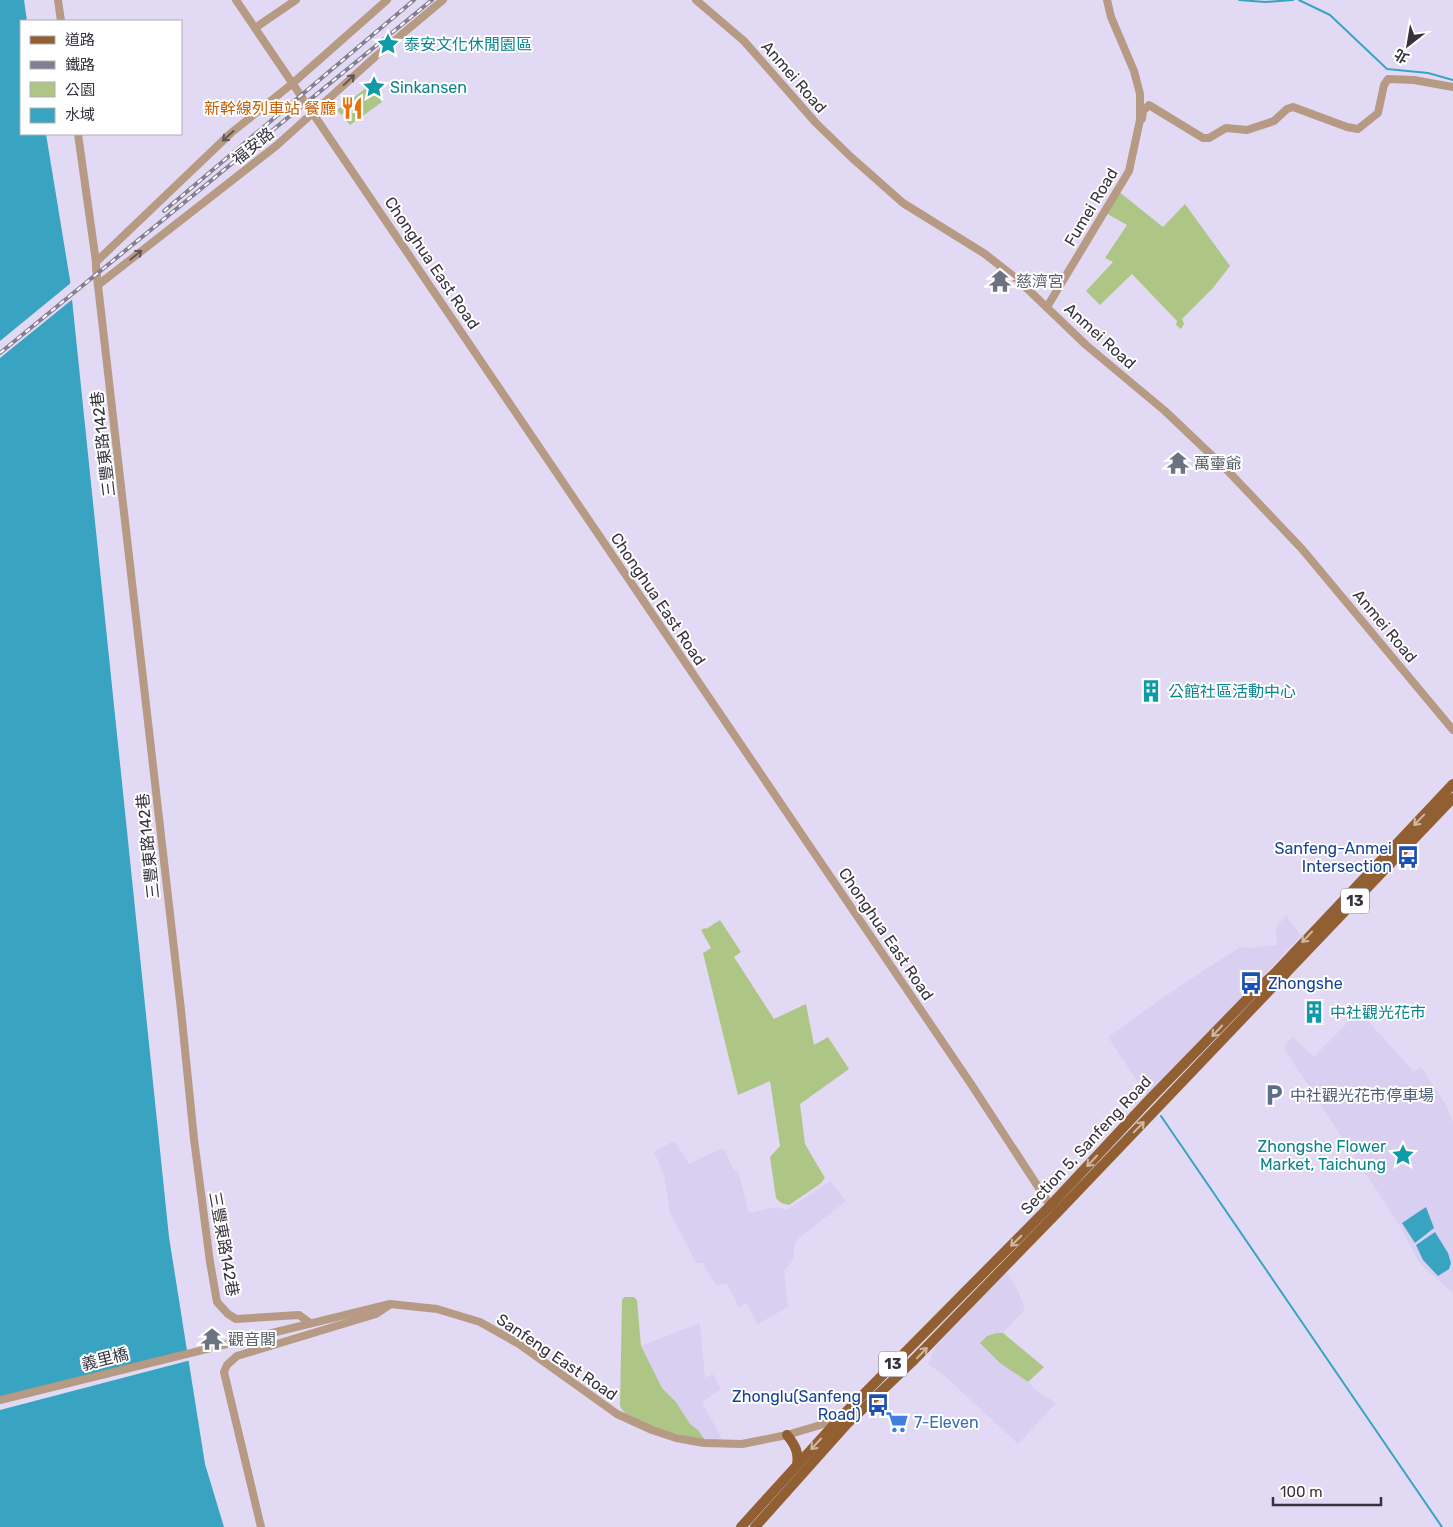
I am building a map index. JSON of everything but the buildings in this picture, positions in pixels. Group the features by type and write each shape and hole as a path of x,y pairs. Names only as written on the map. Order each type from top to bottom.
{"main road":[{"name":"Section 5, Sanfeng Road","path":"1054,1210 1147,1102 1250,995 1276,972 1453,784"},
{"name":"Section 5, Sanfeng Road","path":"741,1527 797,1465 912,1362 1054,1210 1453,798"},
{"name":"Section 5, Sanfeng Road","path":"755,1527 843,1422"},
{"path":"787,1435 795,1445 798,1457 797,1465"}],"street":[{"path":"58,0 61,20"},
{"name":"Chonghua East Road","path":"236,0 971,1084 1054,1210"},
{"path":"256,28 296,0"},
{"name":"福安路","path":"96,262 231,133 293,83 387,0"},
{"name":"福安路","path":"98,286 276,146 376,56 443,0"},
{"name":"Anmei Road","path":"696,0 744,40 816,123 903,203 985,254 1017,279 1086,345 1190,434 1281,526 1453,730"},
{"name":"Fumei Road","path":"1047,307 1129,171 1140,120 1140,94 1134,71 1111,17 1107,0"},
{"path":"1140,120 1142,119 1143,111 1149,105 1203,138 1209,138 1226,128 1247,130 1274,121 1293,106 1347,127 1358,129 1378,113 1384,85 1388,79 1414,80 1453,87"},
{"name":"三豐東路142巷","path":"78,135 96,262 181,1010 190,1105 210,1262 217,1302 228,1314 236,1319 299,1315 310,1323"},
{"path":"262,1527 224,1372 227,1365 237,1356 376,1314 390,1304"},
{"name":"Sanfeng East Road","path":"218,1346 390,1304 437,1309 480,1322 519,1344 617,1414 652,1430 676,1438 704,1443 742,1444 843,1422"},
{"name":"義里橋","path":"0,1400 218,1346"}],"shaded area":[{"path":"1286,915 1301,936 1147,1096 1108,1037 1168,994 1240,947 1277,945 1276,928"},
{"name":"Zhongshe Flower Market, Taichung","path":"1359,1011 1414,1072 1421,1067 1446,1105 1453,1122 1453,1293 1420,1264 1400,1226 1285,1050 1285,1045 1293,1037 1314,1057"},
{"path":"674,1141 689,1164 720,1149 725,1150 734,1171 738,1171 749,1213 776,1207 787,1210 830,1181 846,1201 799,1238 795,1244 793,1260 784,1271 788,1307 758,1324 746,1303 739,1307 727,1284 717,1285 702,1263 696,1263 670,1213 664,1175 654,1152"},
{"path":"1005,1271 1016,1286 1025,1309 1003,1333 997,1333 1017,1375 1056,1403 1018,1444 946,1377 928,1364 935,1348"},
{"path":"700,1323 705,1378 713,1374 721,1389 702,1402 723,1441 705,1440 698,1430 690,1424 676,1402 662,1388 641,1346"}],"green space":[{"path":"370,85 382,102 350,125 346,120 349,118 345,112 341,115 337,110"},
{"path":"1118,191 1163,227 1185,204 1230,266 1213,288 1182,319 1184,324 1181,329 1176,325 1177,321 1132,274 1100,305 1086,291 1113,262 1105,258 1127,225 1104,212"},
{"path":"720,920 741,952 734,957 774,1019 806,1004 814,1045 828,1037 849,1069 800,1104 805,1144 825,1178 820,1184 789,1205 781,1203 776,1198 770,1157 780,1146 770,1081 738,1095 703,953 711,948 701,930"},
{"path":"624,1297 634,1297 637,1300 641,1346 662,1388 676,1402 690,1424 698,1430 705,1440 645,1424 625,1413 620,1406 622,1300"},
{"path":"1003,1333 1044,1367 1028,1382 1000,1363 980,1343 987,1336"}],"water":[{"path":"0,0 24,0 27,20 20,20 20,135 46,135 70,280 169,1237 205,1464 224,1527 0,1527"},
{"path":"1426,1207 1434,1228 1415,1243 1402,1223"},
{"path":"1435,1232 1448,1253 1451,1263 1449,1269 1438,1276 1423,1260 1416,1245"}],"pier":[{"path":"72,282 74,298 0,358 0,341"},
{"path":"190,1351 191,1360 0,1410 0,1400"}],"waterway":[{"path":"1239,0 1265,2 1293,0"},
{"path":"1299,0 1330,15 1387,69 1428,73 1453,80"},
{"path":"1161,1116 1442,1527"}],"railway":[{"path":"164,211 414,0"},
{"path":"0,353 432,0"}],"place":[{"name":"泰安文化休閒園區","path":"388,44"},
{"name":"Sinkansen","path":"374,87"},
{"name":"新幹線列車站 餐廳","path":"352,108"},
{"name":"慈濟宮","path":"1000,281"},
{"name":"萬𤫊爺","path":"1178,463"},
{"name":"公館社區活動中心","path":"1151,691"},
{"name":"Sanfeng-Anmei Intersection","path":"1408,857"},
{"name":"Zhongshe","path":"1251,983"},
{"name":"中社觀光花市","path":"1314,1012"},
{"name":"中社觀光花市停車場","path":"1274,1095"},
{"name":"Zhongshe Flower Market, Taichung","path":"1403,1155"},
{"name":"觀音閣","path":"212,1339"},
{"name":"Zhonglu(Sanfeng Road)","path":"878,1405"},
{"name":"7-Eleven","path":"897,1422"}]}
